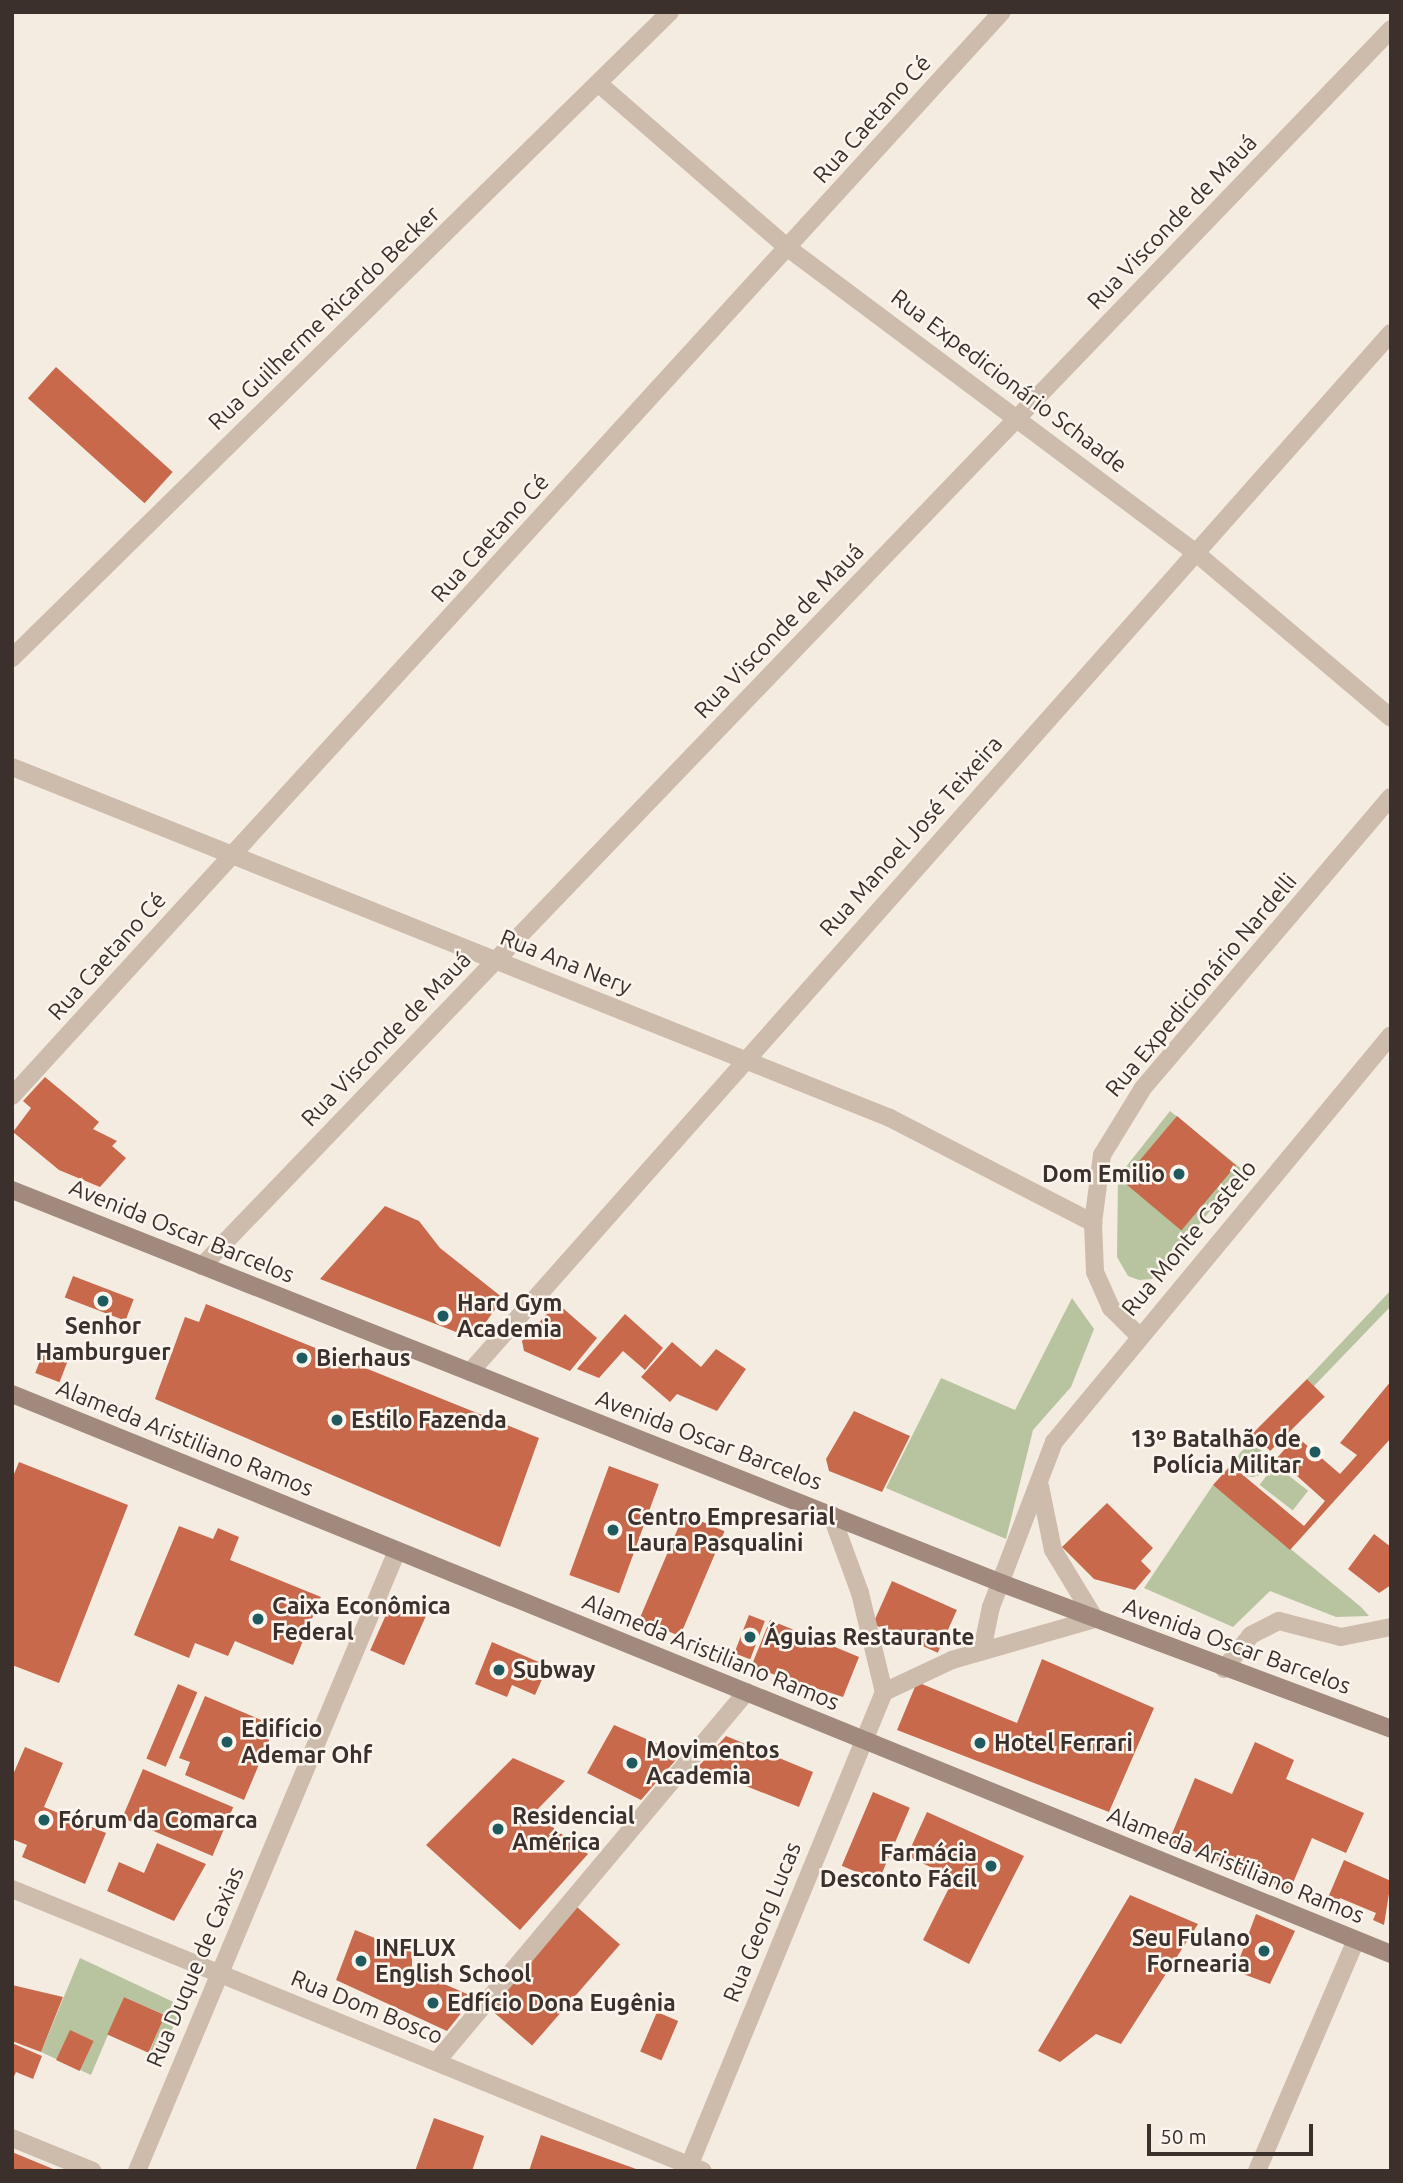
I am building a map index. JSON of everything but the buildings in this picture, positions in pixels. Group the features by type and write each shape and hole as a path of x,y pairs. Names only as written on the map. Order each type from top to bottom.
{"main road":[{"name":"Avenida Oscar Barcelos","path":"12,1190 1001,1583 1224,1669 1391,1729"},
{"name":"Alameda Aristiliano Ramos","path":"12,1394 1391,1954"}],"street":[{"name":"Rua Guilherme Ricardo Becker","path":"12,658 670,12"},
{"name":"Rua Caetano Cé","path":"12,1096 1002,12"},
{"name":"Rua Visconde de Mauá","path":"202,1266 1391,29"},
{"name":"Rua Expedicionário Schaade","path":"598,83 788,248 1020,417 1196,553 1391,718"},
{"name":"Rua Manoel José Teixeira","path":"470,1372 744,1059 1391,333"},
{"name":"Rua Ana Nery","path":"12,766 890,1118 1093,1223"},
{"name":"Rua Expedicionário Nardelli","path":"1139,1336 1099,1290 1093,1223 1102,1155 1126,1110 1391,797"},
{"name":"Rua Monte Castelo","path":"982,1650 1001,1583 1054,1442 1139,1336 1391,1035"},
{"path":"831,1514 860,1593 884,1692 982,1650 1095,1619 1053,1550 1040,1481"},
{"name":"Rua Duque de Caxias","path":"137,2171 397,1551"},
{"path":"1224,1669 1251,1635 1279,1621 1341,1637 1391,1627"},
{"path":"436,2062 746,1692"},
{"name":"Rua Georg Lucas","path":"693,2169 884,1692"},
{"name":"Rua Dom Bosco","path":"12,1889 693,2169"},
{"path":"1258,2171 1356,1940"},
{"path":"12,2138 93,2171"}],"green space":[{"path":"1170,1111 1243,1170 1168,1263 1152,1279 1139,1280 1128,1276 1117,1257 1118,1177"},
{"path":"1391,1290 1391,1306 1314,1386 1307,1379"},
{"path":"1072,1298 1094,1329 1071,1387 1033,1430 1006,1539 886,1488 941,1378 1015,1410"},
{"path":"1252,1447 1263,1451 1267,1462 1263,1473 1252,1477 1241,1473 1237,1462 1241,1451"},
{"path":"1275,1465 1308,1491 1293,1511 1260,1485"},
{"path":"1213,1485 1369,1616 1336,1617 1270,1591 1233,1627 1144,1588"},
{"path":"80,1958 182,2006 160,2058 149,2053 165,2015 124,1997 91,2075 41,2052"}],"place":[{"name":"Dom Emilio","path":"1179,1174"},
{"name":"Senhor Hamburguer","path":"103,1301"},
{"name":"Hard Gym Academia","path":"443,1316"},
{"name":"Bierhaus","path":"302,1358"},
{"name":"Estilo Fazenda","path":"337,1420"},
{"name":"13º Batalhão de Polícia Militar","path":"1315,1452"},
{"name":"Centro Empresarial Laura Pasqualini","path":"613,1530"},
{"name":"Caixa Econômica Federal","path":"258,1619"},
{"name":"Águias Restaurante","path":"750,1637"},
{"name":"Subway","path":"499,1670"},
{"name":"Edifício Ademar Ohf","path":"227,1742"},
{"name":"Hotel Ferrari","path":"980,1743"},
{"name":"Movimentos Academia","path":"632,1763"},
{"name":"Fórum da Comarca","path":"44,1820"},
{"name":"Residencial América","path":"498,1829"},
{"name":"Farmácia Desconto Fácil","path":"991,1866"},
{"name":"Seu Fulano Fornearia","path":"1264,1951"},
{"name":"INFLUX English School","path":"361,1961"},
{"name":"Edfício Dona Eugênia","path":"433,2003"}]}
